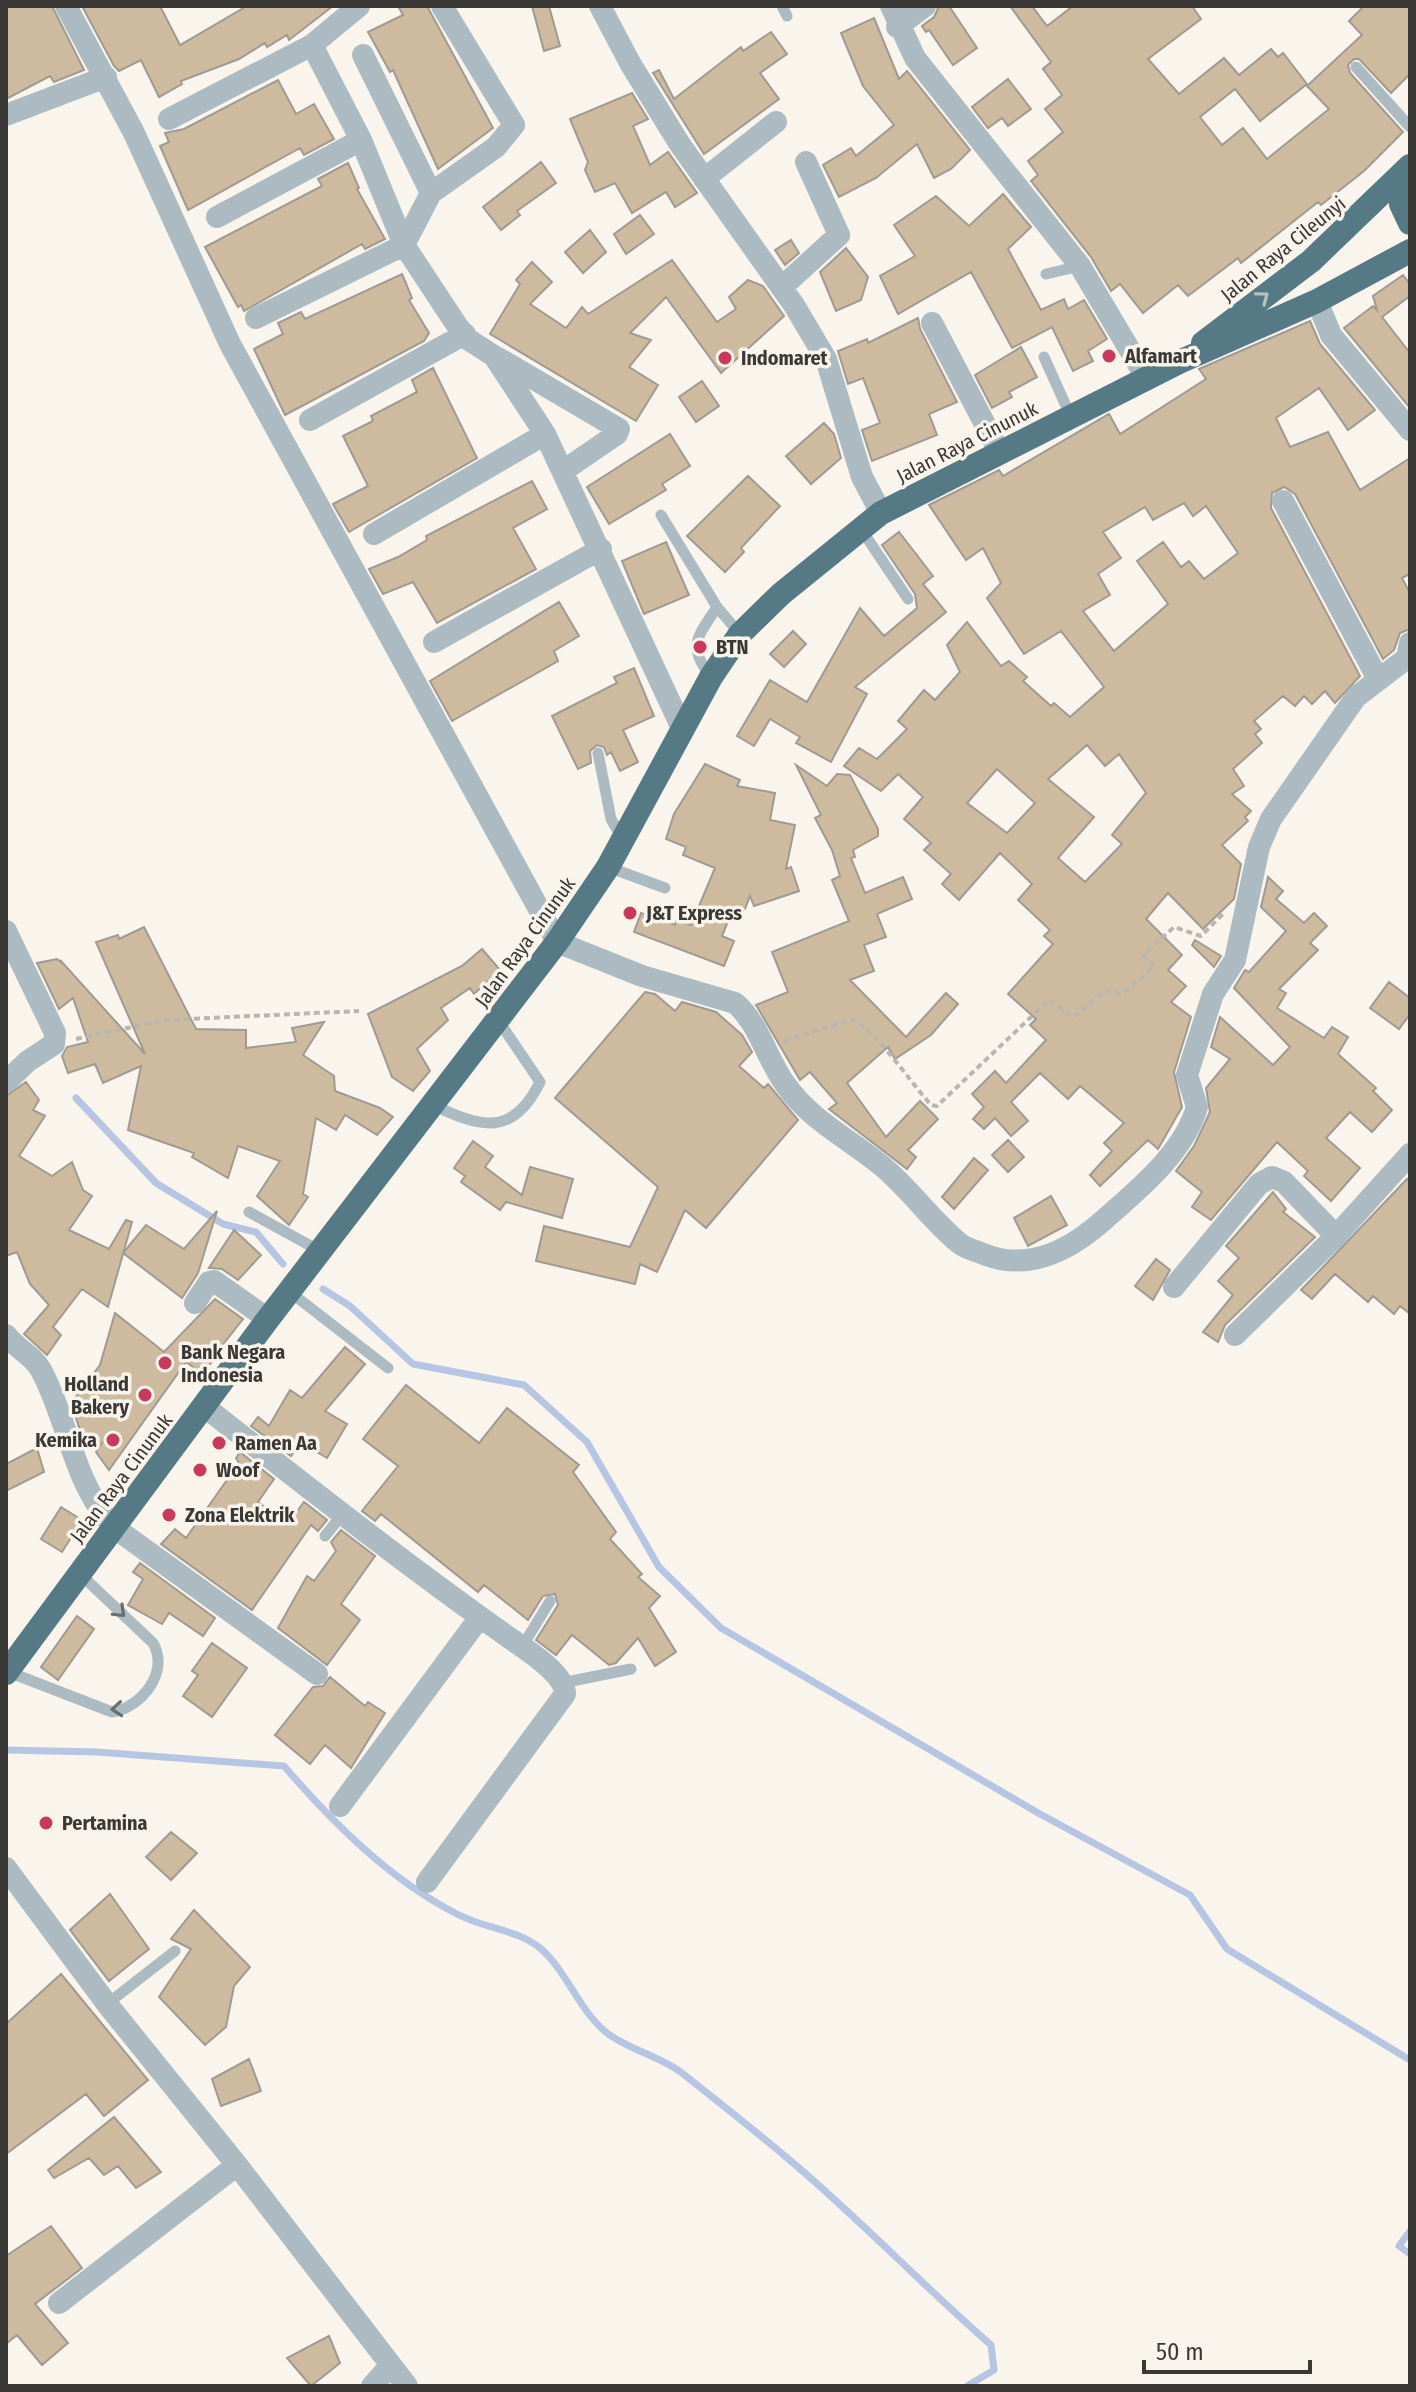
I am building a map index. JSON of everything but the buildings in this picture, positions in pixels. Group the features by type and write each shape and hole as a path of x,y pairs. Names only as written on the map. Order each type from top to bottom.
{"highway":[{"path":"1405,173 1401,204 1410,223"},
{"name":"Jalan Raya Cileunyi","path":"1179,362 1311,261 1405,173"},
{"path":"1179,362 1406,259"},
{"name":"Jalan Raya Cinunuk","path":"6,1672 268,1319 557,942 608,867 682,728 740,634 781,594 881,513 1179,362"}],"street":[{"path":"66,6 106,77 230,344 557,942 642,976 735,1003 745,1011 784,1083 815,1119 881,1165 962,1246 1009,1262 1038,1259 1063,1250 1088,1235 1181,1143 1197,1107 1187,1075 1213,994 1235,960 1248,890 1259,847 1271,819 1356,697 1407,658 1410,643"},
{"path":"169,119 312,45 359,6"},
{"path":"256,318 404,245 431,193 496,147 514,125 442,6"},
{"path":"600,6 630,63 704,179 782,287 826,359 862,477 881,513"},
{"path":"925,6 894,16 915,58 1080,266 1147,379"},
{"path":"312,45 361,140 404,245 465,334 494,356 619,429 617,434 563,471"},
{"path":"363,55 431,193"},
{"path":"6,115 106,77"},
{"path":"704,179 776,122"},
{"path":"217,217 361,140"},
{"path":"782,287 839,235 806,162"},
{"path":"1317,301 1331,335 1410,430"},
{"path":"932,323 1000,453"},
{"path":"310,420 465,334"},
{"path":"494,356 545,434 682,728"},
{"path":"374,534 545,434"},
{"path":"1283,501 1378,679"},
{"path":"434,642 601,549"},
{"path":"6,932 50,1021 54,1044 28,1061 6,1082"},
{"path":"1235,1335 1336,1236 1410,1154"},
{"path":"1174,1287 1259,1184 1272,1177 1284,1182 1336,1236"},
{"path":"195,1303 209,1282 214,1281 268,1319"},
{"path":"6,1335 40,1368 86,1490 115,1528 317,1674"},
{"path":"205,1407 342,1515 522,1647 562,1683 565,1694 427,1882"},
{"path":"340,1806 480,1617"},
{"path":"6,1868 107,2004 237,2165 407,2386"},
{"path":"59,2303 237,2165"},
{"path":"372,2386 390,2366"}],"lane":[{"path":"1356,67 1410,127"},
{"path":"1046,274 1080,266"},
{"path":"1044,357 1071,417"},
{"path":"661,515 717,607 740,634"},
{"path":"861,529 908,599"},
{"path":"711,677 696,658 696,641 717,607"},
{"path":"598,753 611,819 623,840"},
{"path":"608,867 665,888"},
{"path":"433,1105 470,1123 504,1123 528,1106 540,1082 498,1020"},
{"path":"249,1212 320,1251"},
{"path":"290,1292 388,1368"},
{"path":"325,1536 342,1515"},
{"path":"6,1672 112,1712 128,1710 147,1690 160,1665 153,1643 79,1572"},
{"path":"522,1647 550,1601"},
{"path":"562,1683 631,1669"},
{"path":"107,2004 175,1951"}],"path":[{"path":"764,1051 802,1033 853,1019 871,1032 931,1105 937,1106 1049,1000 1074,1017 1104,991 1124,993 1154,966 1143,955 1174,927 1201,936 1248,890"},
{"path":"54,1044 165,1020 359,1011"}],"waterway":[{"path":"76,1098 156,1183 223,1224 256,1232 283,1264"},
{"path":"323,1289 350,1306 413,1364 524,1385 587,1442 659,1567 721,1628 1040,1814 1190,1895 1227,1949 1410,2060"},
{"path":"6,1750 97,1752 284,1766 343,1829 386,1867 457,1914 521,1937 540,1948 607,2033 682,2073 838,2203 991,2345 994,2370 967,2386"},
{"path":"1410,2231 1399,2246 1410,2254"}],"place":[{"name":"Alfamart","path":"1109,356"},
{"name":"Indomaret","path":"725,358"},
{"name":"BTN","path":"700,647"},
{"name":"J&T Express","path":"630,913"},
{"name":"Bank Negara Indonesia","path":"165,1363"},
{"name":"Holland Bakery","path":"145,1395"},
{"name":"Kemika","path":"113,1440"},
{"name":"Ramen Aa","path":"219,1443"},
{"name":"Woof","path":"200,1470"},
{"name":"Zona Elektrik","path":"169,1515"},
{"name":"Pertamina","path":"46,1823"}]}
